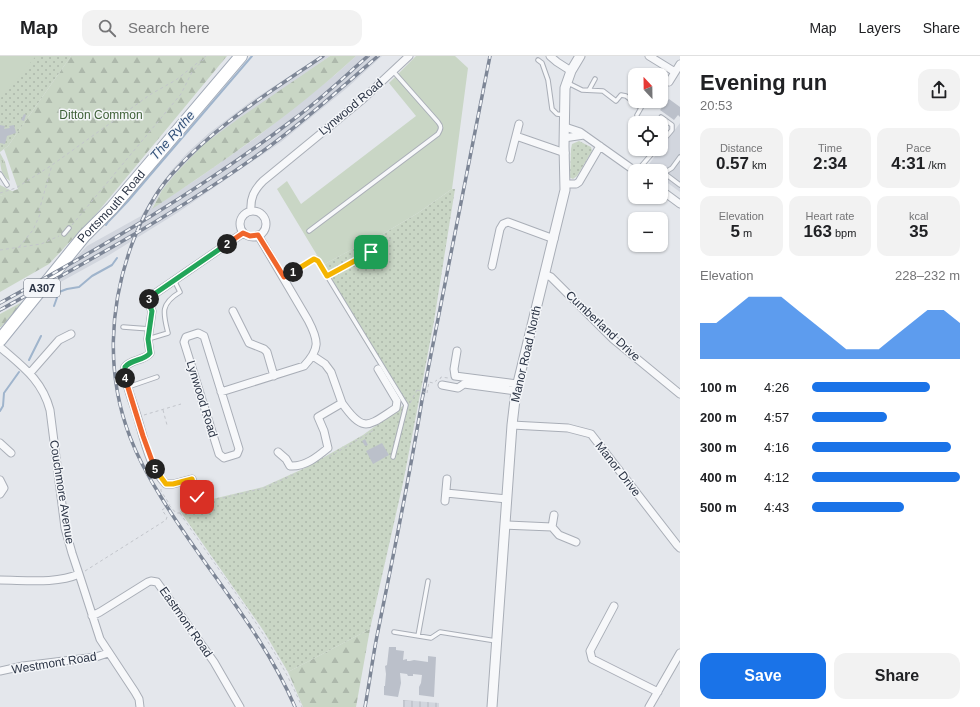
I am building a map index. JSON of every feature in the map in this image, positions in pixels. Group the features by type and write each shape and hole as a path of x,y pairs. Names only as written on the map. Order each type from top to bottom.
{"main road":[{"name":"Portsmouth Road","path":"2,347 84,236 117,202 241,56"}],"street":[{"name":"Lynwood Road","path":"251,211 250,204 253,194 263,181 363,98 409,56"},
{"path":"550,56 571,71"},
{"name":"Manor Road North","path":"492,707 512,425 516,388 554,239 566,184 564,138 565,96 571,71 580,56"},
{"path":"649,56 674,72"},
{"path":"669,82 680,64"},
{"path":"510,159 520,124"},
{"path":"564,127 580,132 628,165"},
{"path":"564,138 584,135"},
{"path":"516,136 565,154"},
{"path":"566,184 576,184 579,182 600,146"},
{"path":"668,195 680,204"},
{"path":"251,211 260,214 265,220 265,228 258,235 250,236 243,233 240,226 241,221 246,214 251,211"},
{"path":"492,266 500,229 503,224 508,222 554,239"},
{"path":"197,497 192,479 173,484 166,484 154,468 127,387 125,367 128,363 148,356 150,353 148,339 152,311 148,302 150,297 243,233"},
{"path":"258,235 284,277 315,334 316,345 313,356 325,364 331,372 342,403 351,416 361,424 371,424 396,408 397,401 378,369"},
{"name":"Cumberland Drive","path":"544,274 551,277 613,339 680,394"},
{"path":"233,311 249,343 264,349 267,352 274,376"},
{"name":"Lynwood Road","path":"198,333 204,336 221,392 238,449 237,454 224,458 219,454 212,432 184,342 186,337 198,333"},
{"path":"30,373 59,340 70,334"},
{"name":"Couchmore Avenue","path":"2,347 30,373 44,393 50,410 65,528 72,553 100,640 135,692 139,699 140,707"},
{"path":"457,351 454,369 456,376 516,388"},
{"name":"Lynwood Road","path":"221,392 304,366 313,356"},
{"path":"442,385 458,388 464,384 516,388"},
{"path":"278,452 286,459 290,466 298,467 316,458 328,448 324,431 316,414 342,403"},
{"name":"Manor Drive","path":"512,425 568,428 591,434 680,548"},
{"path":"1,445 11,453"},
{"path":"446,501 448,478"},
{"path":"0,480 4,488 0,494"},
{"path":"446,493 507,498"},
{"path":"552,527 554,515"},
{"path":"505,525 552,527 559,535 576,542"},
{"path":"0,580 60,580 79,574"},
{"name":"Eastmont Road","path":"92,616 148,582 157,582 214,662 240,707"},
{"path":"614,606 590,651 592,659 658,692"},
{"name":"Westmont Road","path":"0,671 24,666 96,657 108,653"},
{"path":"649,707 680,653"}],"lane":[{"path":"538,60 542,63 548,80 552,109 557,114 565,115"},
{"path":"309,231 438,134 441,130 441,126 438,122 393,71"},
{"path":"589,90 595,79"},
{"path":"567,83 582,90 603,91 616,101 621,95 626,96 641,108 637,114"},
{"path":"668,122 672,125 672,130 668,135"},
{"path":"642,164 650,156"},
{"path":"668,171 680,157"},
{"path":"0,174 7,185"},
{"path":"668,178 680,185"},
{"path":"64,234 69,228"},
{"path":"284,277 314,259 318,261 406,405 393,457"},
{"path":"148,339 168,333 164,319 164,311 169,298 180,292 174,280"},
{"path":"123,327 150,329"},
{"path":"127,387 157,377"},
{"path":"418,636 428,581"},
{"path":"394,632 431,638 440,632 497,642"}],"path":[{"path":"0,193 16,188 52,165 151,94 176,80 206,56"},
{"path":"69,228 181,94 192,72 206,56"},
{"path":"39,211 52,165"},
{"path":"18,248 33,230 41,212"},
{"path":"0,250 41,244 64,234"},
{"path":"327,276 392,239"},
{"path":"413,399 418,390 427,393 429,382"},
{"path":"138,417 181,404"},
{"path":"162,409 167,425"},
{"path":"166,484 160,490 176,513"},
{"path":"79,574 166,520 167,517 162,510 169,505 172,509"},
{"path":"180,513 269,643 286,672 302,707"}],"shaded area":[{"path":"320,56 330,56 204,144 162,190 152,208 257,137 335,75 356,56 382,56 347,88 281,142 177,213 106,257 46,290 87,246 141,216 170,172 188,152 209,133 250,102"},
{"path":"680,123 680,192 668,183 668,164 649,164 655,156 668,156 668,139"},
{"path":"403,700 439,703 439,707 403,707"}],"green space":[{"path":"0,56 71,56 8,146 0,152"},
{"path":"0,56 36,56 0,99"},
{"name":"Ditton Common","path":"71,56 227,56 97,213 49,264 0,292 0,196 18,189 4,149 8,146"},
{"path":"330,56 356,56 308,98 257,137 152,209 162,190 204,144"},
{"path":"416,56 455,56 468,68 452,189 418,213 366,244 362,244 323,265 277,189 287,181 301,204 416,116 389,83"},
{"path":"579,141 591,147 592,151 577,176 573,179 570,177 571,149 572,144"},
{"path":"0,153 5,162 10,181 2,173"},
{"path":"0,185 14,192 0,196"},
{"path":"452,189 455,189 434,321 403,483 370,629 288,672 263,630 180,511 204,501 263,487 305,468 363,435 404,405 314,257 317,255 323,265 362,244 366,244 418,213"},
{"path":"24,301 1,327 0,327 0,314"},
{"path":"370,629 356,707 303,707 288,672"}],"building":[{"path":"669,99 680,107 680,117 678,115 674,120 660,110 662,108 668,108"},
{"path":"24,114 26,115 24,121 21,120"},
{"path":"0,125 5,126 4,129 10,128 9,126 14,125 16,133 7,136 5,144 0,143"},
{"path":"365,439 368,445 365,446 362,441"},
{"path":"382,443 389,455 373,464 366,451"},
{"path":"389,647 396,647 396,650 404,651 403,660 407,659 407,661 414,660 428,662 428,656 436,657 434,697 419,695 422,675 413,674 413,676 408,676 407,674 400,673 401,683 398,697 384,695 386,674 385,666 387,665"}],"waterway":[{"name":"The Rythe","path":"106,225 252,56"},
{"name":"The Rythe","path":"54,306 59,292 79,287 92,276 112,265 117,258"},
{"name":"The Rythe","path":"29,360 41,336"},
{"name":"The Rythe","path":"0,411 3,406 4,393 19,372"}],"railway":[{"path":"295,707 282,679 266,652 178,523 152,483 140,460 122,413 114,365 113,340 115,316 124,268 132,244 144,217 165,182 188,157 224,125 323,56"},
{"path":"0,303 114,239 224,169 304,112 368,56"},
{"path":"0,310 132,236 228,176 290,131 378,56"},
{"path":"365,707 376,641 406,491 422,400 490,56"}],"route":[{"path":"197,497 192,479 173,484 166,484 162,481 154,468 125,379 125,367 128,363 148,356 150,353 148,339 152,311 148,302 150,297 243,233 254,237 258,235 284,277 314,259 318,261 327,276 371,252"}]}
